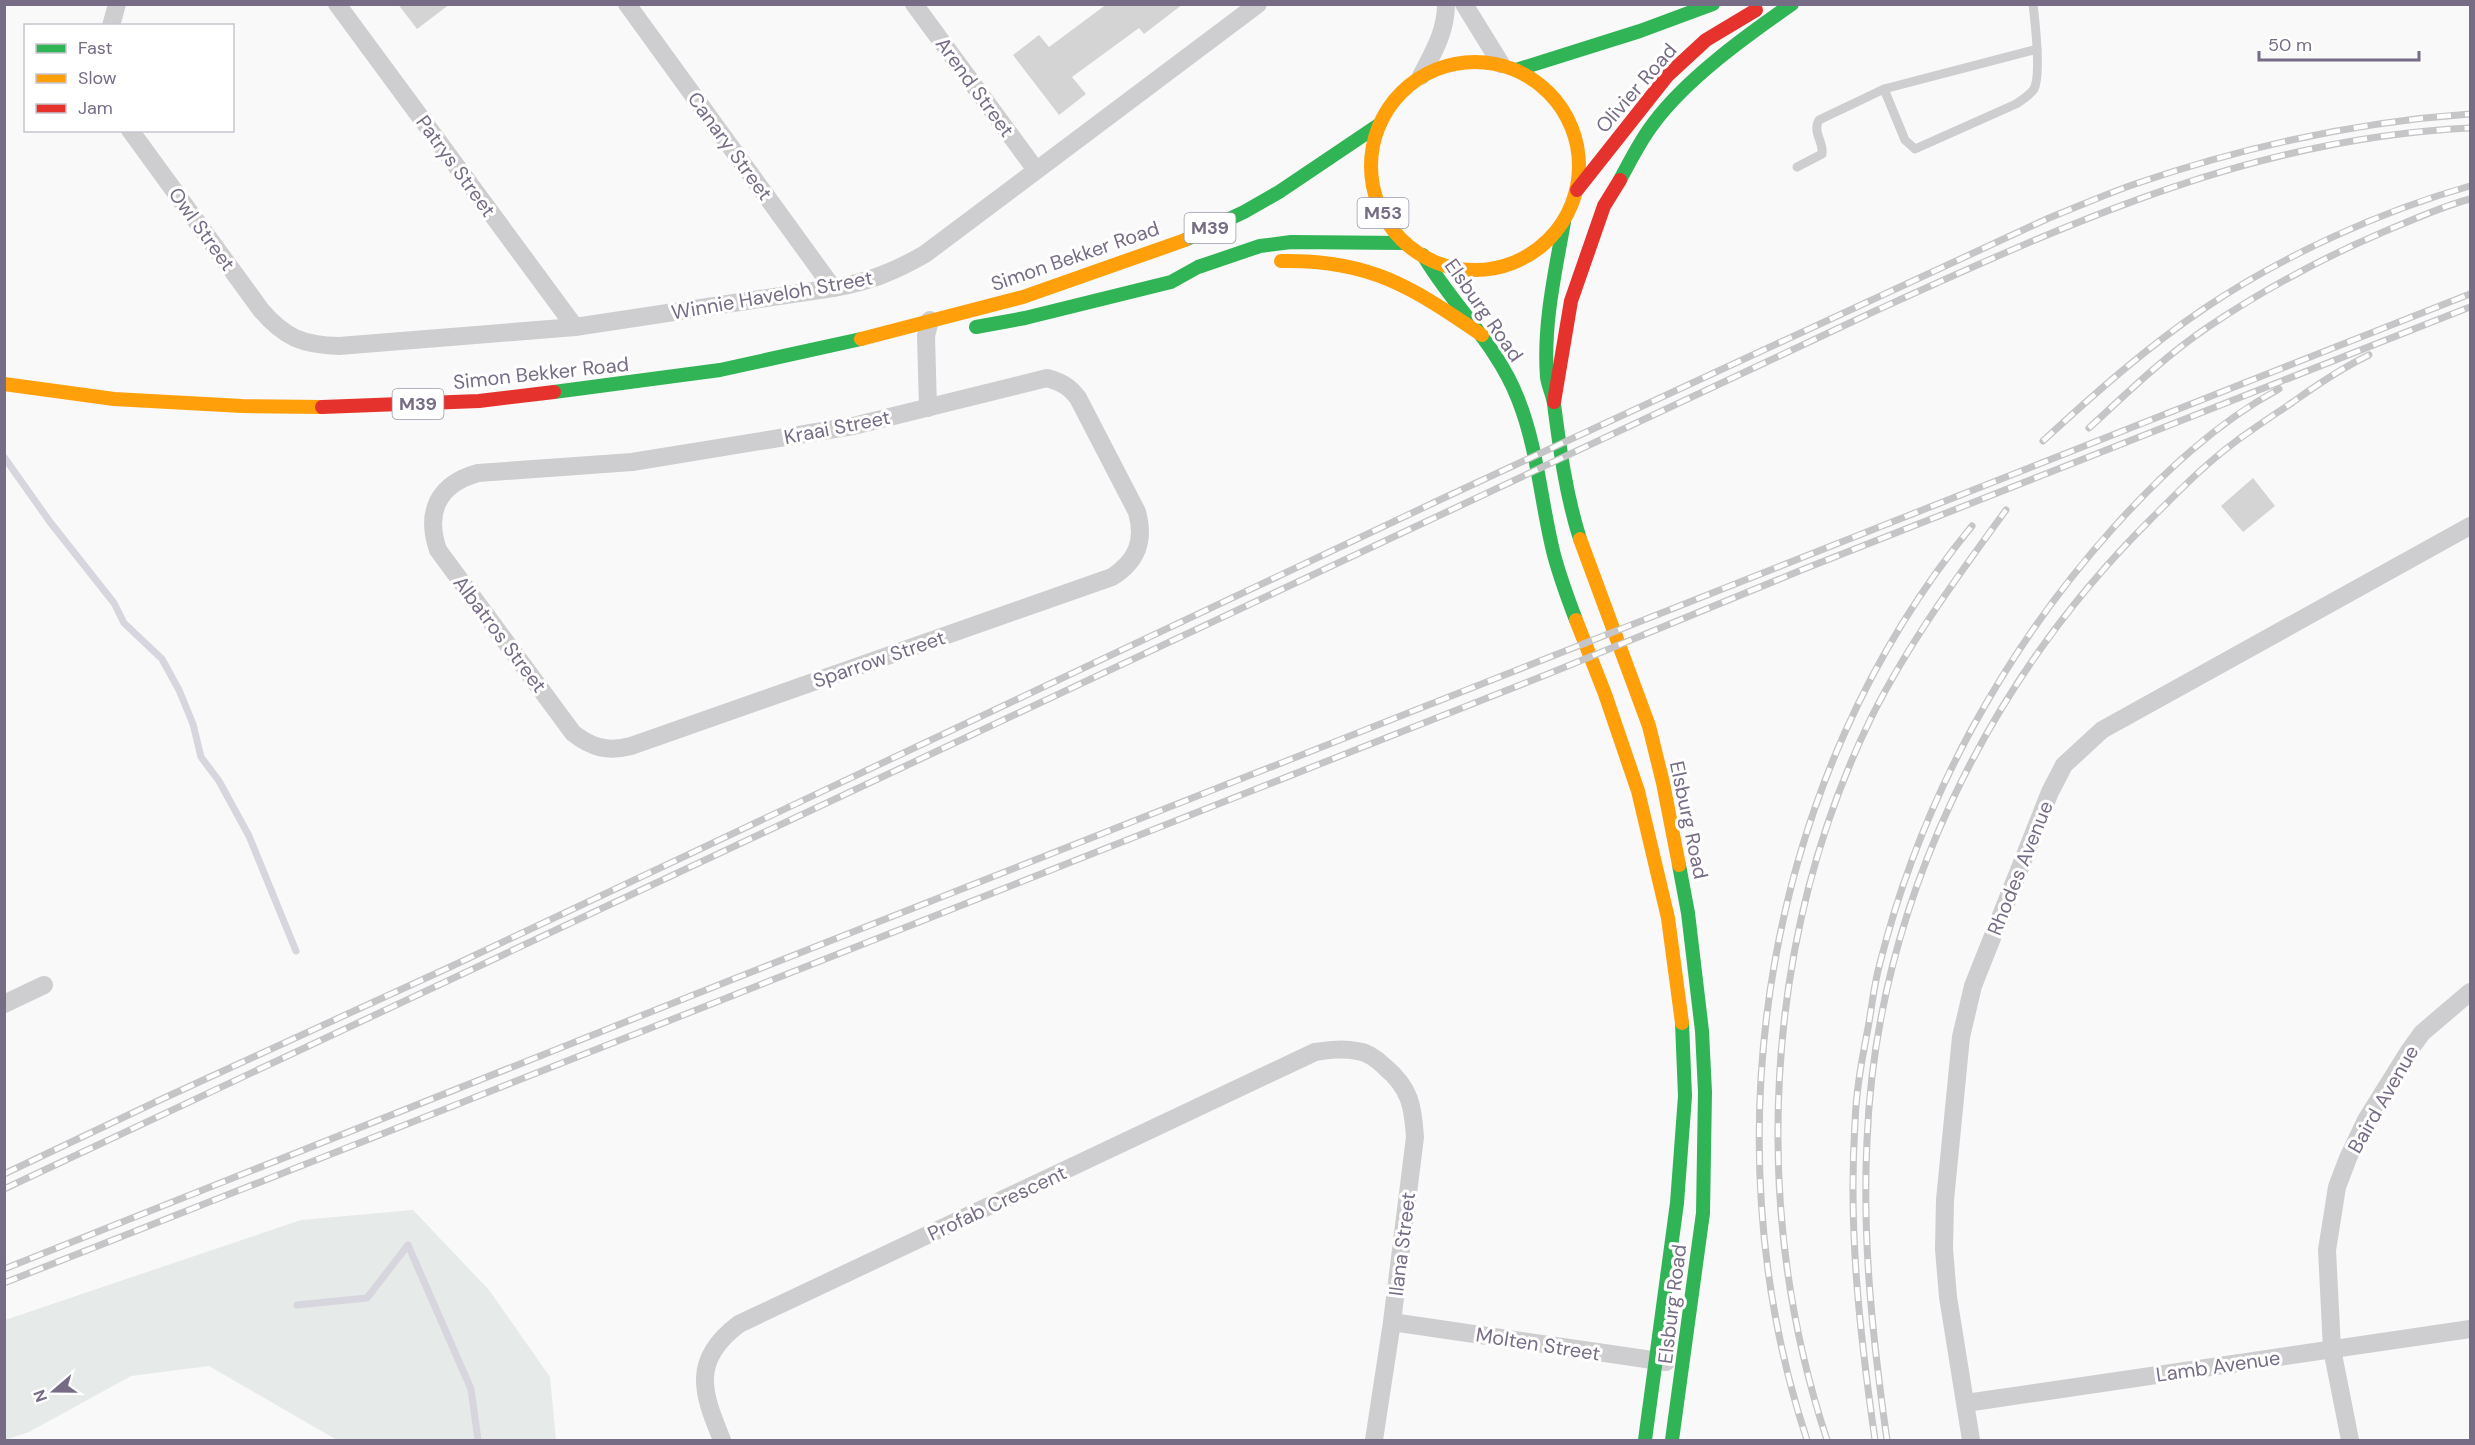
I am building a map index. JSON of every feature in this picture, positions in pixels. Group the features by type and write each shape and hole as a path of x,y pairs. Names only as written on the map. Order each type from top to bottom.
{"main road":[{"name":"Olivier Road","path":"1508,67 1640,31 1713,4"},
{"name":"Olivier Road","path":"1577,190 1668,75 1706,40 1766,4"},
{"path":"1554,402 1571,301 1604,206 1630,162 1653,124 1684,90 1751,32 1792,4"},
{"name":"M53","path":"1473,61 1508,67 1546,89 1568,118 1579,153 1577,190 1564,222 1544,245 1518,262 1488,270 1458,269 1423,255 1405,243 1385,218 1374,188 1372,155 1380,124 1397,97 1421,76 1446,65 1473,61"},
{"name":"Simon Bekker Road","path":"4,384 114,399 242,406 369,406 479,401 635,383 720,370 931,330 1182,241 1244,212 1279,192 1380,124"},
{"name":"Elsburg Road","path":"1564,222 1549,307 1546,350 1547,379 1554,402 1555,423 1567,491 1590,571 1649,726 1673,828 1689,913 1702,1031 1705,1139 1703,1213 1672,1440"},
{"name":"Simon Bekker Road","path":"959,330 1025,318 1171,282 1207,263 1260,246 1291,242 1405,243"},
{"name":"Elsburg Road","path":"1423,255 1438,281 1482,335 1510,380 1518,398 1528,428 1542,503 1567,597 1605,694 1638,792 1668,918 1682,1022 1685,1096 1677,1203 1645,1440"},
{"path":"1264,262 1288,260 1351,265 1378,274 1405,284 1482,335"},
{"path":"1171,282 1241,267"}],"street":[{"path":"112,24 117,4"},
{"name":"Patrys Street","path":"337,4 575,327"},
{"name":"Canary Street","path":"627,4 833,288"},
{"name":"Arend Street","path":"914,4 1036,170"},
{"name":"Winnie Haveloh Street","path":"276,327 295,339 316,345 339,346 575,327 861,283 893,272 925,254 1258,4"},
{"path":"1421,76 1439,43 1444,28 1446,4"},
{"path":"1464,4 1508,67"},
{"name":"Owl Street","path":"131,132 276,327"},
{"path":"928,408 931,330"},
{"name":"Kraai Street","path":"438,501 448,488 462,478 478,474 632,462 853,426 1047,378 1059,381 1070,388 1078,398 1137,512 1141,527 1141,542"},
{"name":"Albatros Street","path":"438,501 432,517 432,534 438,550 573,733 585,743 600,749"},
{"name":"Rhodes Avenue","path":"1971,1440 1949,1308 1944,1250 1945,1200 1961,1037 1973,986 2047,800 2064,765 2102,730 2470,526"},
{"name":"Sparrow Street","path":"600,749 616,750 631,746 1112,577 1125,569 1135,557 1141,542"},
{"path":"4,1004 44,985"},
{"name":"Baird Avenue","path":"2350,1440 2332,1349 2327,1250 2337,1187 2366,1120 2409,1051 2422,1033 2470,992"},
{"name":"Profab Crescent","path":"722,1440 707,1404 704,1381 711,1356 721,1338 739,1324 1315,1052 1340,1049 1360,1051 1378,1060"},
{"name":"Ilana Street","path":"1374,1440 1392,1322 1415,1137 1413,1111 1407,1092 1395,1075 1378,1060"},
{"name":"Molten Street","path":"1392,1322 1655,1362 1684,1362"},
{"name":"Lamb Avenue","path":"1966,1403 2470,1329"}],"lane":[{"path":"1884,89 1905,140 1915,149 2016,104 2035,88 2037,49 2033,4"},
{"path":"1797,167 1822,154 1823,149 1816,128 1818,120 1884,89 2037,49"}],"shaded area":[{"path":"413,1210 489,1290 550,1377 556,1440 337,1440 209,1366 131,1376 29,1432 5,1440 5,1320 301,1220"}],"building":[{"path":"398,4 450,4 417,29"},
{"path":"1107,4 1183,4 1144,34 1139,28 1072,77 1086,94 1059,115 1013,55 1039,35 1049,47"},
{"path":"2253,478 2275,506 2243,532 2221,506"}],"waterway":[{"path":"4,457 50,522 114,603 124,623 162,659 179,690 193,724 201,757 219,781 249,836 296,951"},
{"path":"297,1305 367,1298 408,1245 471,1389 478,1440"}],"railway":[{"path":"4,1174 450,967 1448,496 2049,218 2135,184 2258,148 2385,123 2470,114"},
{"path":"4,1189 1875,311 2019,247 2164,190 2238,167 2313,148 2390,135 2470,128"},
{"path":"2043,441 2142,355 2183,323 2235,289 2299,253 2367,222 2470,186"},
{"path":"2089,428 2177,350 2249,301 2292,276 2358,243 2425,214 2470,199"},
{"path":"4,1269 2470,294"},
{"path":"4,1283 1553,672 1804,569 2470,307"},
{"path":"1887,1440 1873,1329 1867,1254 1867,1141 1875,1054 1892,969 1917,885 1950,804 1991,727 2038,653 2091,584 2150,520 2235,442 2321,383 2369,355"},
{"path":"1875,1440 1860,1322 1854,1243 1853,1163 1856,1111 1878,971 1897,903 1918,844 1971,731 2002,677 2036,625 2074,575 2114,527 2171,469 2233,417 2279,389"},
{"path":"1827,1440 1802,1351 1786,1260 1779,1168 1780,1075 1789,983 1808,892 1835,803 1871,718 1917,637 2006,510"},
{"path":"1807,1440 1777,1323 1761,1204 1761,1082 1775,962 1803,844 1846,731 1902,624 1972,526"}],"traffic: fast":[{"path":"1516,70 1640,31 1713,4"},
{"path":"1620,180 1648,131 1682,91 1737,44 1792,4"},
{"path":"1185,240 1244,212 1279,192 1380,124"},
{"path":"1564,222 1548,319 1546,358 1548,384 1553,401 1567,489 1580,539"},
{"path":"976,327 1025,318 1171,282 1198,267 1260,246 1291,242 1405,243"},
{"path":"1423,255 1498,360 1518,399 1530,437 1554,555 1576,620"},
{"path":"554,392 720,370 861,339"},
{"path":"1672,1440 1703,1213 1705,1092 1702,1031 1688,913 1679,865"},
{"path":"1645,1440 1677,1203 1685,1096 1682,1023"}],"traffic: slow":[{"path":"1475,62 1495,64 1515,70 1541,86 1555,100 1571,126 1577,146 1579,166 1577,186 1571,206 1555,232 1541,246 1515,262 1495,268 1475,270 1455,268 1435,262 1409,246 1395,232 1379,206 1373,186 1371,166 1373,146 1379,126 1395,100 1409,86 1435,70 1455,64 1475,62"},
{"path":"861,339 1023,297 1185,240"},
{"path":"1281,261 1340,265 1388,279 1433,303 1482,335"},
{"path":"4,384 114,399 242,406 322,407"},
{"path":"1580,539 1649,726 1679,865"},
{"path":"1576,620 1605,694 1638,791 1668,918 1682,1023"}],"traffic: jam":[{"path":"1577,190 1668,75 1706,40 1756,10"},
{"path":"1554,402 1571,301 1604,206 1620,180"},
{"path":"322,407 479,401 554,392"}]}
